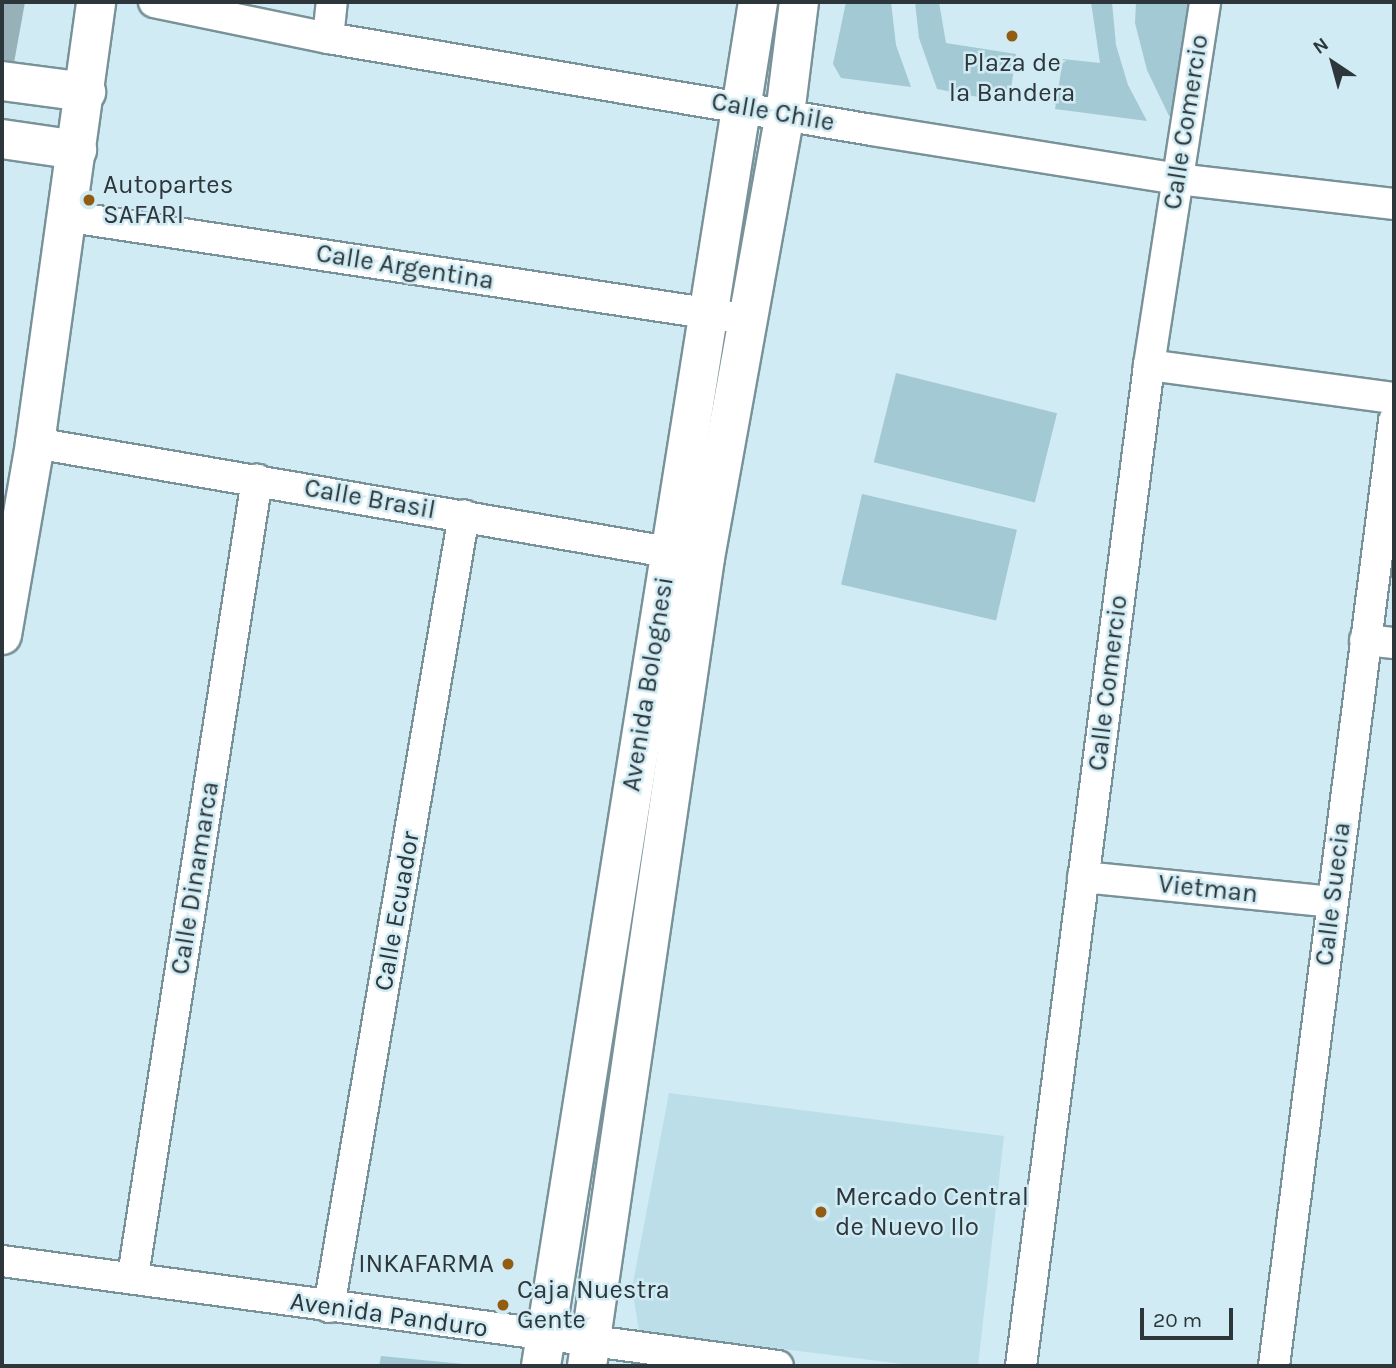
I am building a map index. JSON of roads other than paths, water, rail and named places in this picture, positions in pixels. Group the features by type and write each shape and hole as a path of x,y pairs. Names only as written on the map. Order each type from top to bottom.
{"street":[{"path":"2,635 35,443 64,216 86,92 96,2"},
{"name":"Calle Chile","path":"154,2 328,38 1178,179 1394,204"},
{"path":"328,38 332,2"},
{"name":"Avenida Bolognesi","path":"588,1354 687,555 707,313 758,2"},
{"name":"Avenida Bolognesi","path":"544,1352 687,555 746,319 785,114 799,2"},
{"name":"Calle Comercio","path":"1021,1366 1149,365 1205,2"},
{"path":"2,81 86,92"},
{"path":"2,139 77,150"},
{"name":"Calle Argentina","path":"64,216 746,319"},
{"path":"1149,365 1394,397"},
{"name":"Calle Suecia","path":"1274,1366 1394,421"},
{"name":"Calle Brasil","path":"35,443 687,555"},
{"name":"Calle Dinamarca","path":"133,1276 257,480"},
{"name":"Calle Ecuador","path":"329,1307 464,515"},
{"path":"1365,640 1394,643"},
{"name":"Vietman","path":"1083,877 1332,902"},
{"name":"Avenida Panduro","path":"2,1261 133,1276 329,1307 544,1352 778,1366"}],"place":[{"name":"Plaza de la Bandera","path":"1012,36"},
{"name":"Autopartes SAFARI","path":"89,200"},
{"name":"Mercado Central de Nuevo Ilo","path":"821,1212"},
{"name":"INKAFARMA","path":"508,1264"},
{"name":"Caja Nuestra Gente","path":"503,1305"}]}
